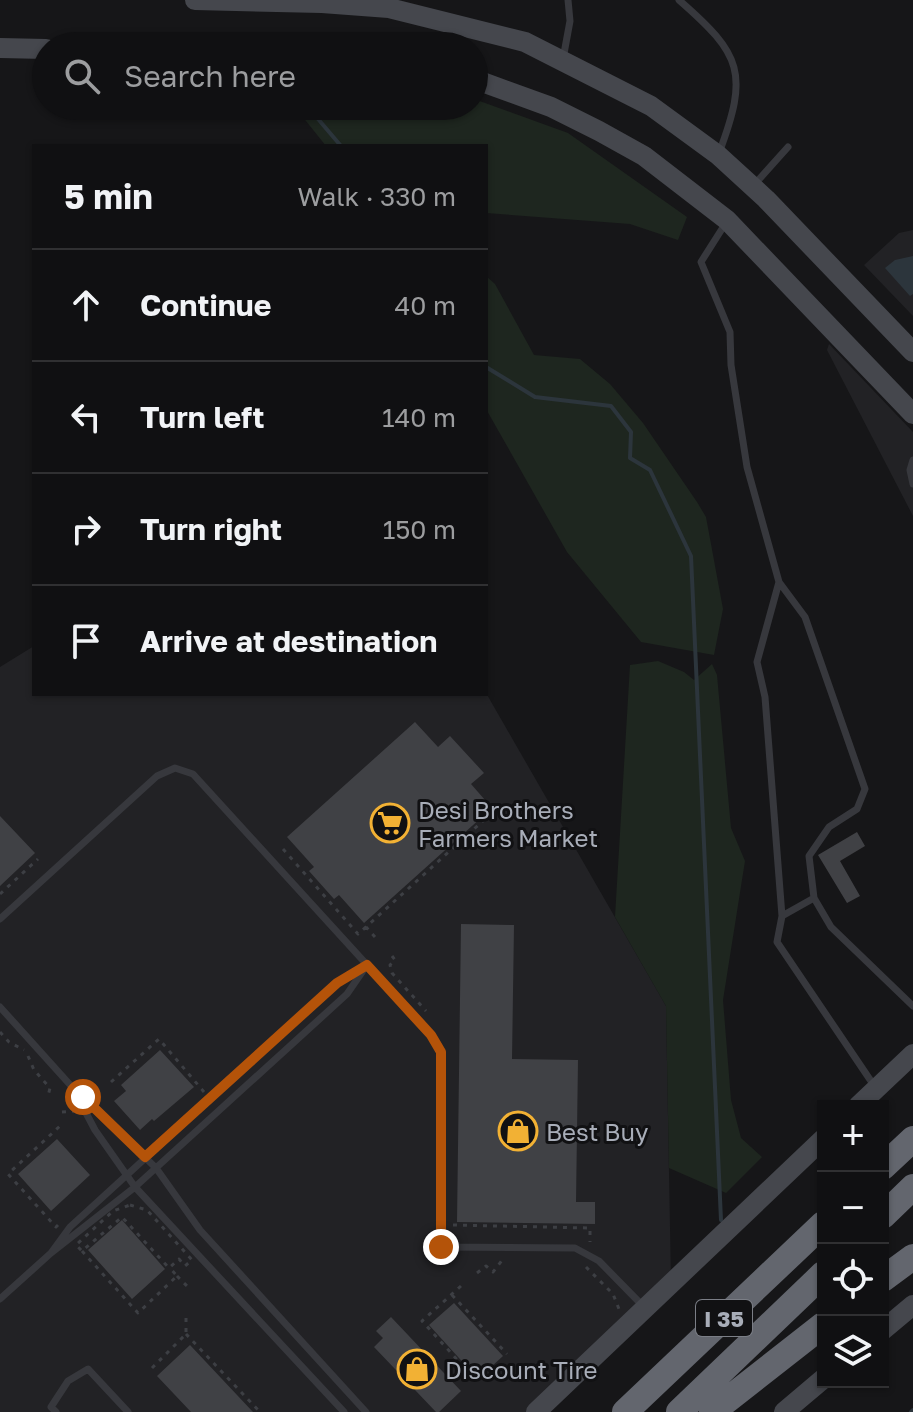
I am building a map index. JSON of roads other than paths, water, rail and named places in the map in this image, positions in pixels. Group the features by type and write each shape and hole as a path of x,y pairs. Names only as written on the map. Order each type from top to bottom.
{"highway":[{"path":"889,1161 913,1139"},
{"path":"889,1210 913,1187"},
{"name":"I 35","path":"625,1412 817,1230"},
{"path":"889,1275 913,1257"},
{"name":"I 35","path":"679,1412 817,1280"},
{"path":"712,1412 817,1330"}],"main road":[{"path":"195,0 389,8 485,32"},
{"path":"488,33 525,42 651,106 718,155 913,352"},
{"path":"0,48 32,49"},
{"path":"488,84 551,107 644,156 727,220 913,414"},
{"path":"864,1100 913,1054"},
{"path":"536,1412 817,1145"},
{"path":"889,1325 913,1305"},
{"path":"784,1412 817,1384"}],"lane":[{"path":"562,61 570,21 568,0"},
{"path":"679,0 721,40 734,62 736,97 718,155"},
{"path":"752,187 788,147"},
{"path":"727,220 701,262 730,332 731,365 747,467 779,582 805,617 865,789 857,809 829,827 809,856 814,898 831,927 913,1006"},
{"path":"913,460 910,470 913,484"},
{"path":"779,582 757,662 765,697 782,916 777,942 876,1088"},
{"path":"0,919 157,776 175,768 193,774 431,1035 441,1052 441,1247 575,1248 599,1261 644,1307"},
{"path":"782,916 814,898"},
{"path":"51,1253 70,1227 145,1157 337,983 367,965"},
{"path":"0,1299 51,1253 156,1168 347,994 367,965"},
{"path":"0,1007 73,1088 156,1168 200,1230 366,1412"},
{"path":"73,1088 95,1130 135,1187 344,1412"},
{"path":"56,1412 51,1407 68,1381 88,1369 128,1412"}],"waterway":[{"path":"319,120 339,144"},
{"path":"488,368 535,397 611,406 631,432 630,458 650,470 691,556 721,1220"}],"place":[{"name":"Desi Brothers Farmers Market","path":"390,823"},
{"name":"Best Buy","path":"518,1131"},
{"name":"Discount Tire","path":"417,1369"}]}
